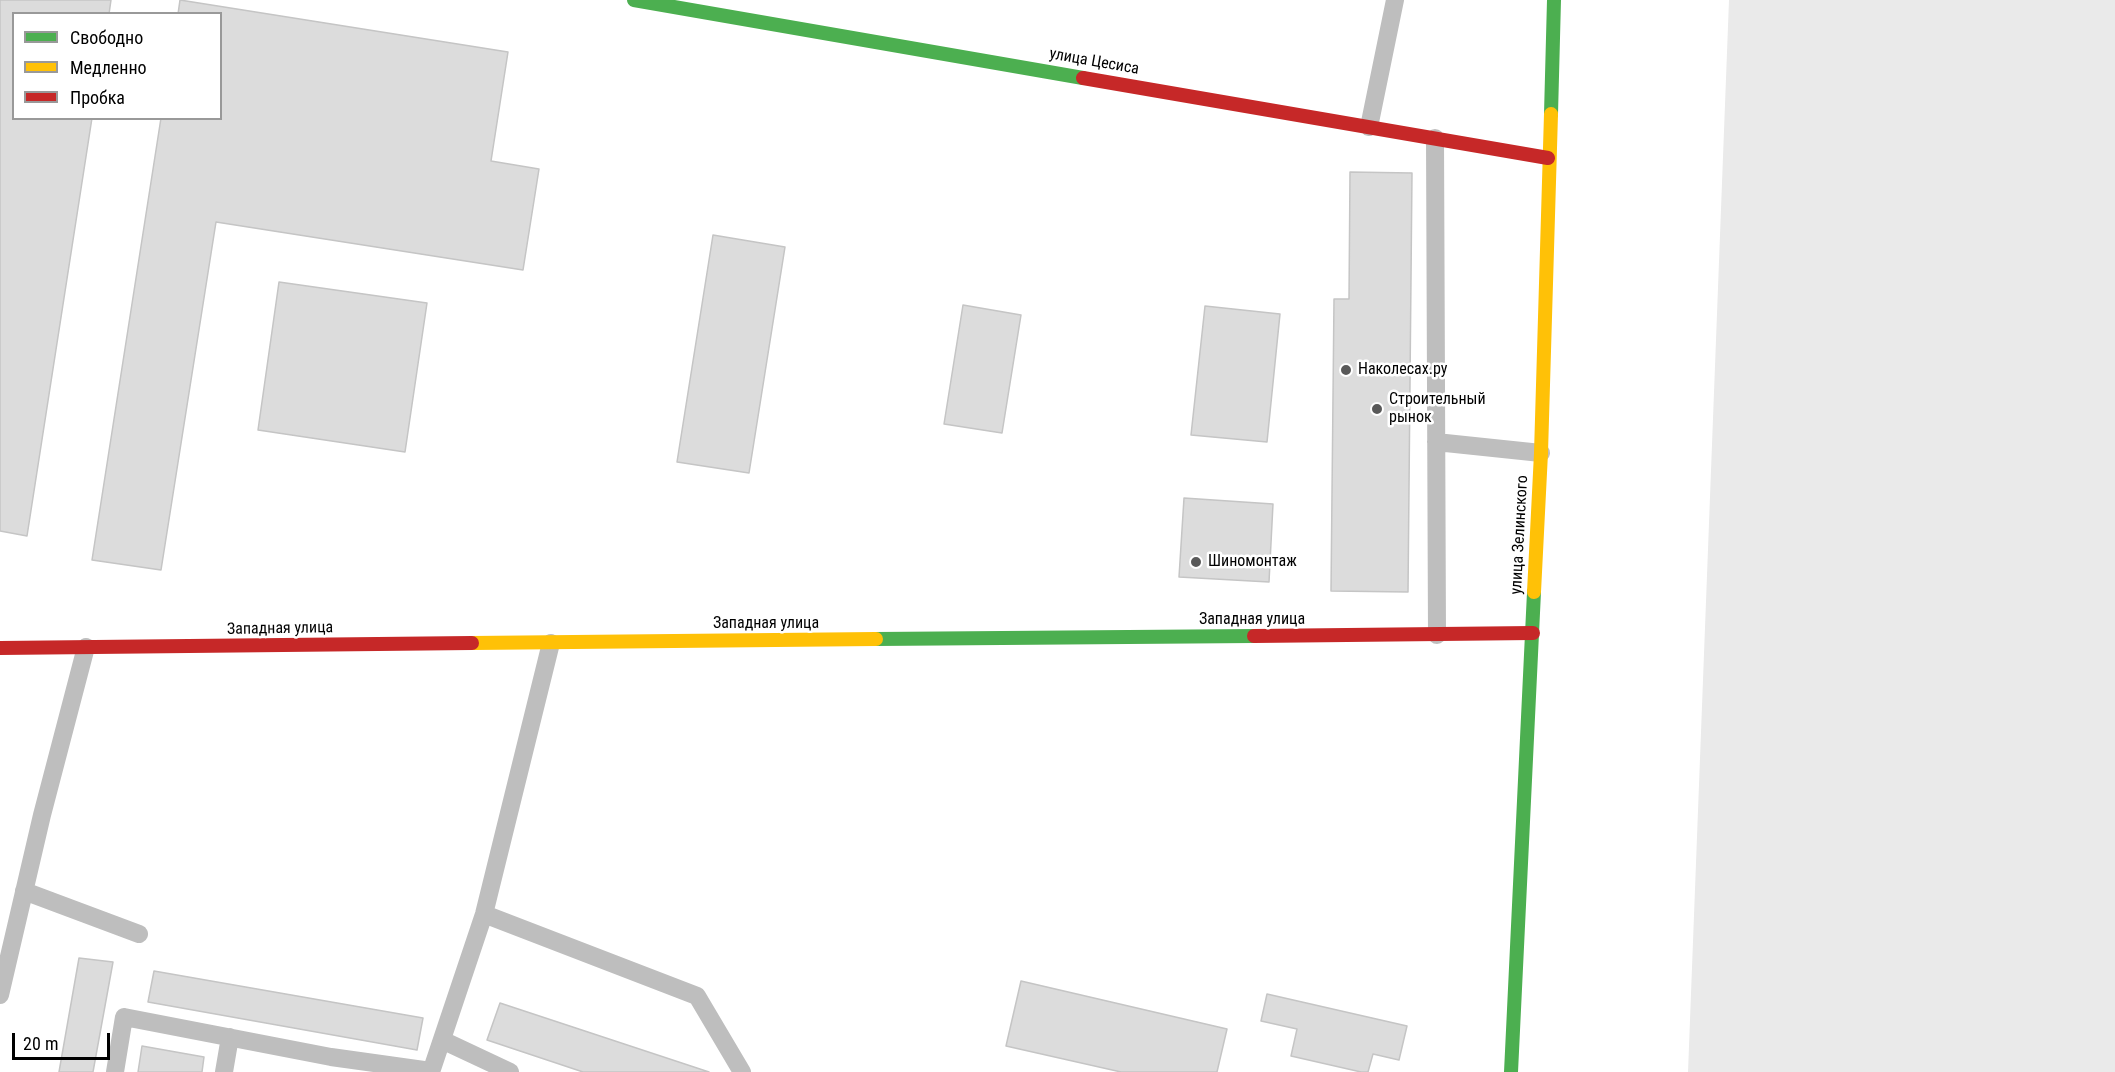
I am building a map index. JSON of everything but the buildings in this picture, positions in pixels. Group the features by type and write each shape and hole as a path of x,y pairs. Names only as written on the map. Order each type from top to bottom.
{"street":[{"name":"улица Цесиса","path":"634,0 1548,158"},
{"name":"улица Зелинского","path":"1511,1072 1533,633 1554,0"},
{"name":"Западная улица","path":"0,648 1533,633"}],"lane":[{"path":"1369,126 1395,0"},
{"path":"1435,138 1437,635"},
{"path":"1436,442 1540,453"},
{"path":"115,1072 124,1017 230,1036 329,1065 431,1071 484,914 551,643"},
{"path":"0,995 8,924 24,891 86,647"},
{"path":"24,891 139,934"},
{"path":"484,914 697,996 742,1072"},
{"path":"224,1072 230,1036"},
{"path":"442,1040 510,1072"}],"shaded area":[{"path":"1729,0 2115,0 2115,1072 1688,1072"}],"traffic: fast":[{"path":"634,0 1083,78"},
{"path":"1551,114 1554,0"},
{"path":"1511,1072 1534,592"},
{"path":"876,639 1254,636"}],"traffic: slow":[{"path":"1534,592 1541,453 1551,114"},
{"path":"472,643 876,639"}],"traffic: jam":[{"path":"1083,78 1548,158"},
{"path":"1254,636 1533,633"},
{"path":"0,648 472,643"}],"place":[{"name":"Наколесах.ру","path":"1346,370"},
{"name":"Строительный рынок","path":"1377,409"},
{"name":"Шиномонтаж","path":"1196,562"}]}
